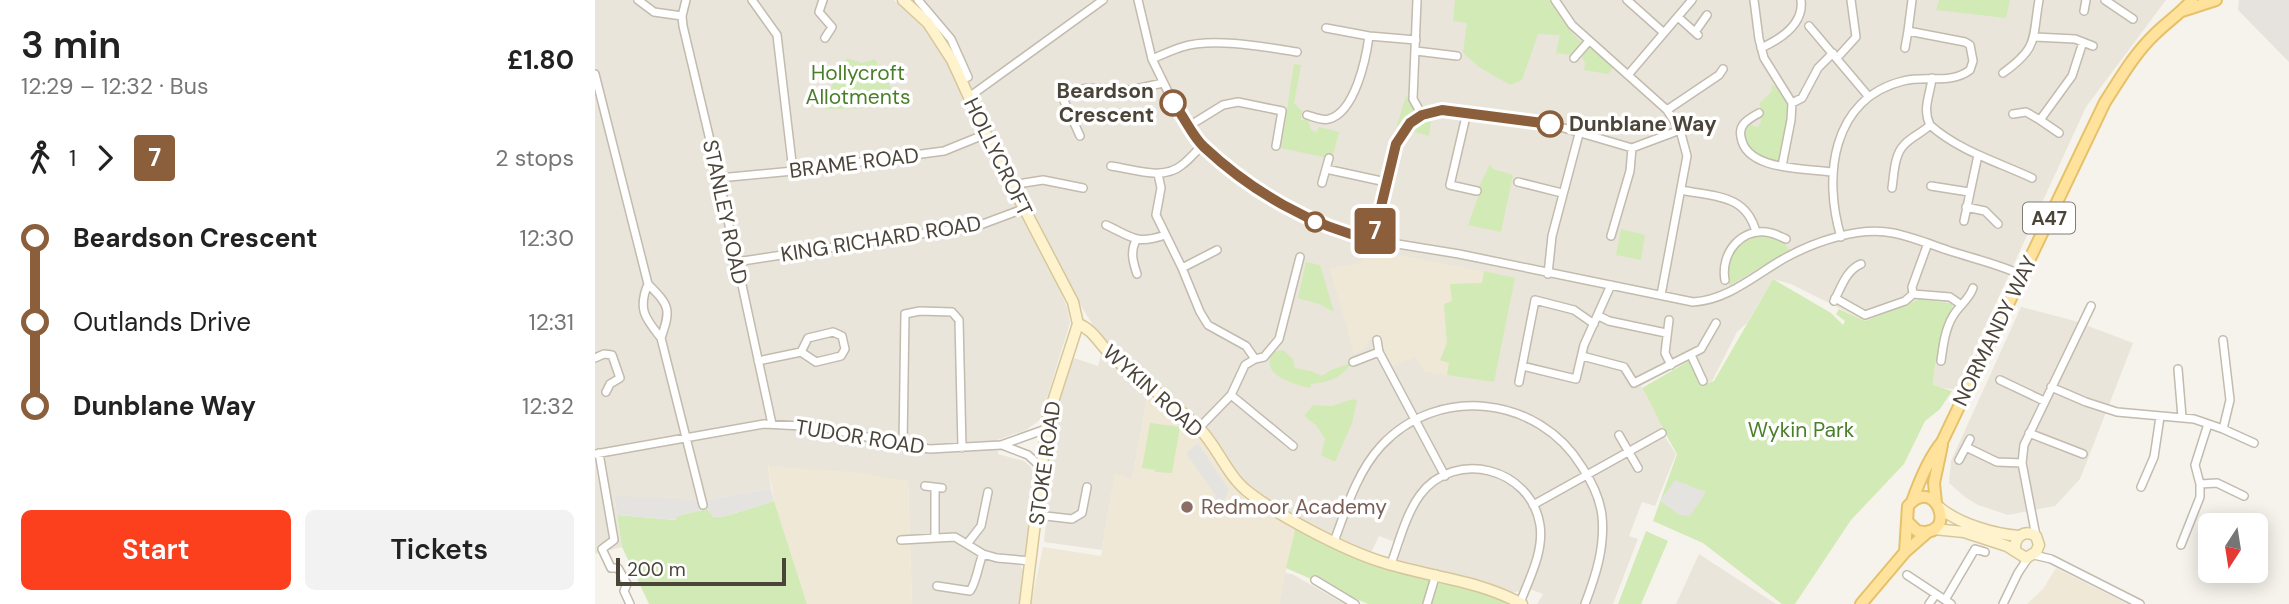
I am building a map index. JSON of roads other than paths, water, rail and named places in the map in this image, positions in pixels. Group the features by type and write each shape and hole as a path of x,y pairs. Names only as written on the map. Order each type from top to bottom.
{"main road":[{"name":"NORMANDY WAY","path":"1938,505 1934,483 1942,442 2105,102 2126,68 2154,35 2192,0"},
{"name":"NORMANDY WAY","path":"2182,11 2216,0"},
{"name":"NORMANDY WAY","path":"1912,502 1935,450 1942,442"},
{"path":"1861,604 1905,552 1941,519 1938,505 1924,497 1912,502 1906,512 1908,522 1905,552"},
{"path":"1908,522 1917,531 1932,530"}],"street":[{"path":"638,0 654,12 682,16"},
{"name":"STANLEY ROAD","path":"686,0 682,16 772,424"},
{"path":"751,0 777,34 793,172"},
{"path":"824,0 819,12 832,27 825,38"},
{"name":"HOLLYCROFT","path":"903,0 928,23 953,60 1011,185 1073,302 1078,324"},
{"path":"918,0 951,39 968,77 961,80"},
{"path":"969,97 1103,0"},
{"path":"1138,0 1152,59 1163,83 1202,146 1286,206 1334,230 1373,240 1459,254 1693,302 1723,296 1806,248 1871,231 1928,243 1983,259 2022,275"},
{"path":"1417,0 1413,99 1422,115"},
{"path":"1555,0 1572,25 1667,110 1680,130 1687,156 1661,295"},
{"path":"1627,0 1664,32"},
{"path":"1628,75 1692,0"},
{"path":"1755,0 1764,58 1791,103 1792,111 1782,166"},
{"path":"1761,48 1793,26 1801,15 1801,0"},
{"path":"1791,103 1802,98 1818,68 1856,37 1851,0"},
{"path":"1905,48 1912,0"},
{"path":"2003,73 2021,60 2031,48 2035,37 2039,0"},
{"path":"2084,11 2086,0"},
{"path":"2105,0 2133,19"},
{"path":"1678,17 1697,33 1707,15"},
{"path":"1809,26 1869,97"},
{"path":"1326,28 1369,36 1416,40"},
{"path":"1841,237 1832,195 1832,172 1837,146 1845,125 1869,97 1899,82 1917,78 1954,79 1970,70 1973,61 1970,45 1965,42 1908,32"},
{"path":"1307,116 1315,122 1330,119 1349,104 1367,54 1369,36"},
{"path":"2035,37 2075,39 2093,46"},
{"path":"1574,58 1588,41"},
{"path":"2040,120 2072,76 2083,42"},
{"path":"1152,59 1183,46 1197,44 1256,46 1297,52"},
{"path":"1416,51 1457,56"},
{"path":"1667,110 1719,75 1723,69"},
{"path":"595,74 648,284 643,301 644,316 661,338 703,505"},
{"path":"1932,78 1926,107 1930,125 1938,133 1978,155 2032,178"},
{"path":"1080,136 1061,94 1088,88 1131,90 1163,83"},
{"path":"1189,126 1223,106 1238,102 1283,106 1276,146"},
{"path":"1373,240 1398,140 1410,123 1422,115 1442,110 1550,124 1632,148 1680,130"},
{"path":"1467,112 1450,186 1477,191"},
{"path":"2013,114 2027,112 2059,133"},
{"path":"1759,113 1744,122 1740,135 1744,147 1756,159 1782,166 1832,172"},
{"path":"1892,188 1902,147 1930,125"},
{"name":"BRAME ROAD","path":"719,178 793,172 944,151 986,134"},
{"path":"1548,274 1552,236 1579,134"},
{"path":"1111,166 1158,174 1169,173 1180,167 1202,146"},
{"path":"1611,236 1630,171 1632,148"},
{"path":"1963,221 1978,155"},
{"path":"1322,183 1329,159"},
{"path":"1326,169 1386,182"},
{"path":"1158,174 1161,188 1156,215 1200,312 1208,325 1246,346 1255,359"},
{"path":"1011,185 1043,180 1083,188"},
{"path":"1518,182 1562,193"},
{"path":"1931,186 1969,192"},
{"path":"1682,190 1732,200 1749,212 1756,232"},
{"path":"1966,207 1985,211 1998,224"},
{"name":"KING RICHARD ROAD","path":"736,262 980,225 1023,209"},
{"path":"1106,225 1136,240 1147,241 1165,235"},
{"path":"1725,280 1724,268 1731,249 1744,237 1756,232 1774,233 1786,239"},
{"path":"1136,240 1132,248 1137,274"},
{"path":"1913,294 1912,287 1928,243"},
{"path":"1182,268 1217,250"},
{"path":"1199,428 1231,395 1245,365 1265,356 1279,339 1300,257"},
{"path":"1861,264 1852,269 1834,300 1865,315 1905,302 1913,294 1950,297 1961,304"},
{"path":"648,284 664,299 667,309 668,320 661,338"},
{"path":"1522,366 1576,379 1584,345 1611,285"},
{"path":"1941,361 1951,318 1961,304 1970,298 1973,288"},
{"path":"1519,382 1535,300 1574,310 1594,324"},
{"path":"2003,604 2018,573 2031,557 2037,540 2022,463 2029,433 2091,306"},
{"path":"903,445 905,314 920,311 951,312 959,320 962,448"},
{"path":"1599,316 1609,321 1666,333"},
{"path":"1669,320 1665,353 1671,365"},
{"path":"1582,356 1623,367 1634,383 1701,349 1716,323"},
{"name":"WYKIN ROAD","path":"1078,324 1085,327 1135,377 1199,428 1245,490 1334,542 1391,564 1490,588 1521,603"},
{"name":"STOKE ROAD","path":"1025,604 1046,429 1078,324"},
{"path":"758,361 801,352 816,362 841,356 845,349 842,336 833,332 808,338 801,352"},
{"path":"1377,340 1379,352 1445,476"},
{"path":"2223,340 2230,400 2223,429"},
{"path":"1353,362 1379,352"},
{"path":"595,358 606,354 612,355 615,360 620,378 610,384 606,392"},
{"path":"1691,355 1703,381"},
{"path":"2178,369 2182,417"},
{"path":"2000,380 2044,401"},
{"path":"2052,387 2085,402 2117,412 2182,417 2223,429 2254,443"},
{"path":"1231,395 1293,446"},
{"path":"1334,542 1363,471 1380,447 1415,419 1428,414 1466,406 1495,407 1520,414 1555,433 1587,473 1599,501 1603,539 1598,567 1585,604"},
{"path":"2141,487 2154,457 2160,417"},
{"name":"TUDOR ROAD","path":"597,453 685,436 772,424 821,427 930,449 1001,445 1046,429"},
{"path":"2181,545 2200,497 2195,465 2208,424"},
{"path":"1533,505 1662,433"},
{"path":"2029,433 2083,454"},
{"path":"1619,435 1638,468"},
{"path":"1959,460 1968,443 1997,462 2022,463"},
{"name":"TUDOR ROAD","path":"1001,445 1028,455 1042,468"},
{"path":"597,453 614,540 602,549 611,568 618,568 627,584 624,591 631,604"},
{"path":"1391,564 1420,494 1445,476 1468,469 1495,471 1515,482 1533,505 1540,527 1541,538 1536,560 1521,603"},
{"path":"2200,484 2217,483 2244,496"},
{"path":"925,486 939,488 935,538"},
{"path":"1037,515 1075,518 1082,513 1087,487"},
{"path":"967,544 981,526 988,492"},
{"path":"1938,505 1963,522 1999,533 2029,533 2051,559"},
{"path":"2018,573 2016,552 2021,535 2033,517"},
{"path":"1932,530 1964,532 2031,557 2051,559 2140,604"},
{"path":"901,540 955,537 983,554 1031,561"},
{"path":"1907,575 1948,602 1975,549 1985,552"},
{"path":"937,586 970,591 983,554"},
{"path":"1427,604 1436,574"},
{"path":"1315,580 1355,604"},
{"path":"1929,604 1936,594"}],"place":[{"name":"Beardson Crescent","path":"1173,103"},
{"name":"Dunblane Way","path":"1550,124"},
{"name":"Redmoor Academy","path":"1187,507"}],"park label":[{"name":"Hollycroft Allotments","path":"858,85"},
{"name":"Wykin Park","path":"1801,430"}]}
